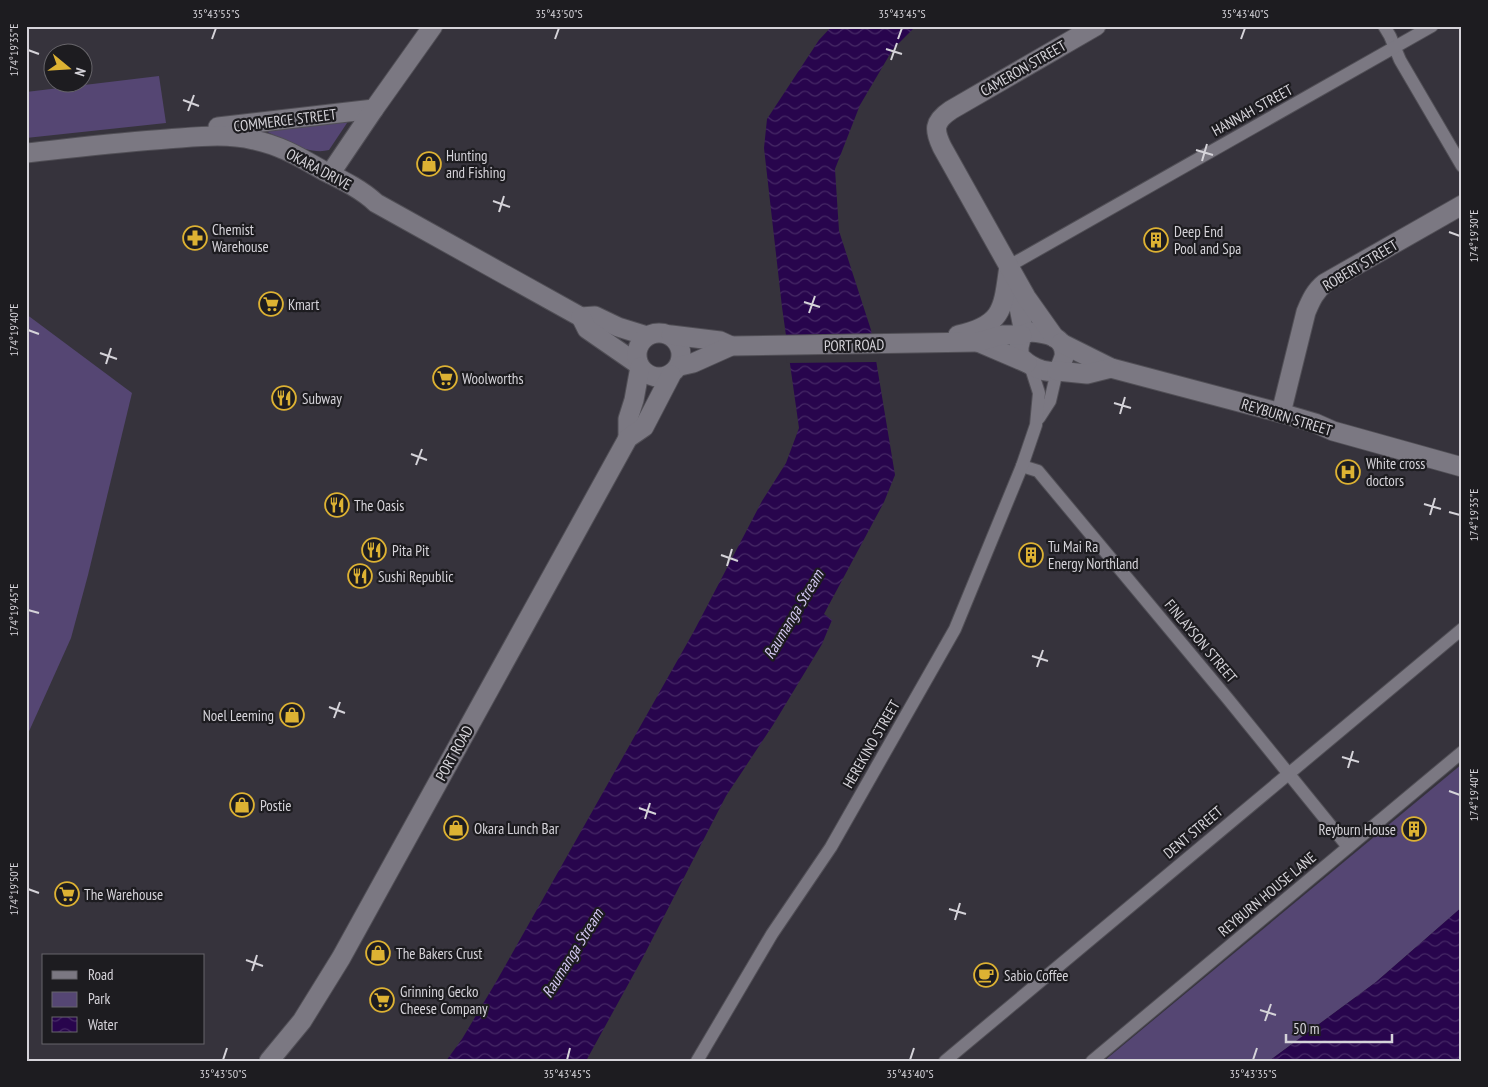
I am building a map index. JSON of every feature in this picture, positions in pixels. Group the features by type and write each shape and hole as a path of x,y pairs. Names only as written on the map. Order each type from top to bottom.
{"main road":[{"name":"COMMERCE STREET","path":"330,174 433,26"},
{"name":"CAMERON STREET","path":"951,110 1096,26"},
{"name":"COMMERCE STREET","path":"200,137 205,129 374,109"},
{"name":"REYBURN STREET","path":"951,110 939,120 936,128 938,138 1026,296 1058,340 1111,368 1281,413 1333,431 1462,467"},
{"name":"OKARA DRIVE","path":"26,153 124,142 222,136 255,140 290,152 581,317 587,328 639,366"},
{"name":"ROBERT STREET","path":"1281,413 1306,312 1318,289 1462,205"},
{"name":"REYBURN STREET","path":"1009,266 1019,301 1023,334"},
{"path":"924,344 972,331 992,322 1002,308 1009,266"},
{"name":"OKARA DRIVE","path":"581,317 595,316 618,327 646,336"},
{"path":"656,332 671,335 677,342 681,352 676,371 662,377 645,373 639,366 637,356 646,336 656,332"},
{"path":"1030,332 1043,333 1058,340 1064,350 1063,358 1057,371 1051,372 1028,364 1019,356 1019,347 1023,334 1030,332"},
{"name":"PORT ROAD","path":"268,1061 302,1021 340,958 628,438 644,427 676,371 731,346 978,342 1002,335 1023,334"},
{"name":"PORT ROAD","path":"671,335 720,341 731,346"},
{"name":"PORT ROAD","path":"978,342 1028,364"},
{"name":"PORT ROAD","path":"628,438 628,419 634,400 639,366"},
{"name":"REYBURN STREET","path":"1057,371 1088,374 1111,368"}],"street":[{"path":"1384,26 1400,60 1462,166"},
{"name":"HANNAH STREET","path":"1009,266 1432,26"},
{"name":"HEREKINO STREET","path":"1028,364 1039,393 1036,425"},
{"name":"HEREKINO STREET","path":"697,1061 772,934 831,847 955,629 1022,466 1036,425 1050,400 1057,371"},
{"name":"FINLAYSON STREET","path":"1022,466 1038,471 1348,846"},
{"name":"DENT STREET","path":"946,1061 1462,629"},
{"name":"REYBURN HOUSE LANE","path":"1092,1061 1462,752"}],"green space":[{"path":"159,76 166,123 26,138 26,92 42,90 42,92 92,92 92,84"},
{"path":"349,120 329,150 321,151 303,148 259,128"},
{"path":"26,314 132,393 71,638 26,738"},
{"path":"1462,764 1462,907 1376,982 1269,1061 1104,1061"}],"water":[{"name":"Raumanga Stream","path":"832,26 916,26 893,49 860,105 835,169 839,231 871,330 895,475 884,502 824,614 832,620 822,644 773,725 726,796 641,961 586,1061 446,1061 462,1039 496,982 694,631 762,501 786,463 799,428 782,307 764,148 767,119 819,40"},
{"path":"1462,907 1462,1061 1269,1061 1376,982"}],"pier":[{"path":"874,334 879,362 787,363 783,336"}],"place":[{"name":"Hunting and Fishing","path":"429,164"},
{"name":"Chemist Warehouse","path":"195,238"},
{"name":"Deep End Pool and Spa","path":"1156,240"},
{"name":"Kmart","path":"271,304"},
{"name":"Woolworths","path":"445,378"},
{"name":"Subway","path":"284,398"},
{"name":"White cross doctors","path":"1348,472"},
{"name":"The Oasis","path":"337,505"},
{"name":"Pita Pit","path":"374,550"},
{"name":"Tu Mai Ra Energy Northland","path":"1031,555"},
{"name":"Sushi Republic","path":"360,576"},
{"name":"Noel Leeming","path":"292,715"},
{"name":"Postie","path":"242,805"},
{"name":"Okara Lunch Bar","path":"456,828"},
{"name":"Reyburn House","path":"1414,829"},
{"name":"The Warehouse","path":"67,894"},
{"name":"The Bakers Crust","path":"378,953"},
{"name":"Sabio Coffee","path":"986,975"},
{"name":"Grinning Gecko Cheese Company","path":"382,1000"}]}
